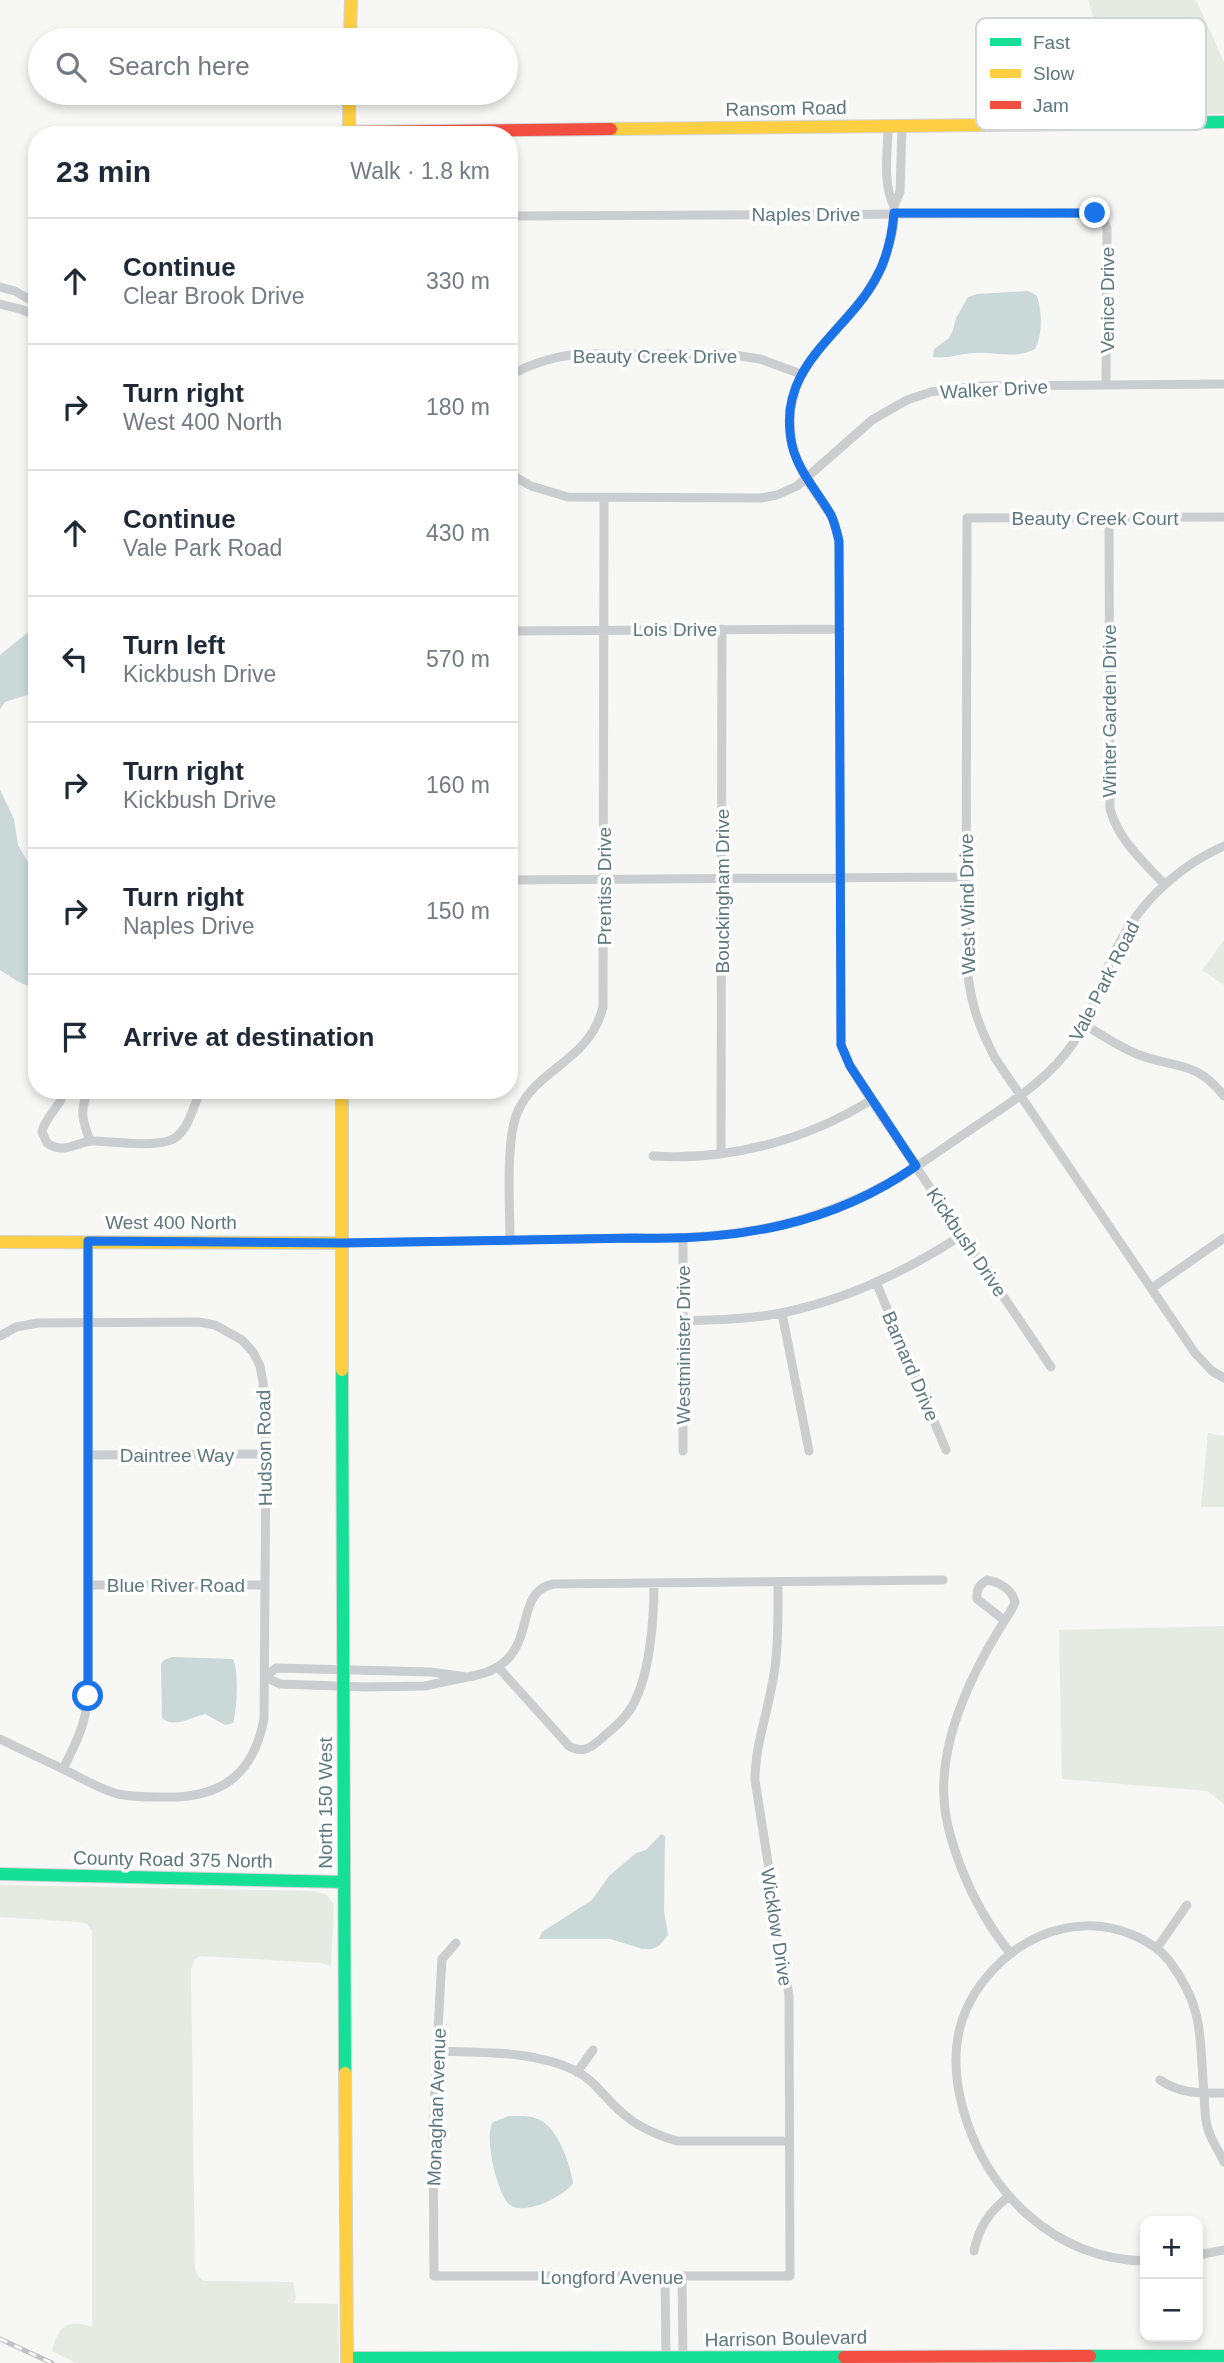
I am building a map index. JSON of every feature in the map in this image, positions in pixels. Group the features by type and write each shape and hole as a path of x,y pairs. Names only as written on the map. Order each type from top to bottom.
{"street":[{"path":"350,28 351,0"},
{"path":"349,105 349,126"},
{"name":"Ransom Road","path":"1206,122 1224,122"},
{"name":"Ransom Road","path":"518,131 976,125"},
{"name":"Kickbush Drive","path":"888,126 888,180 894,209"},
{"name":"Kickbush Drive","path":"902,126 900,192 894,209 888,248 875,281 801,374 792,397 789,423 794,452 806,480 832,517 839,541 841,1045 850,1066 871,1100 1051,1367"},
{"name":"Naples Drive","path":"518,216 894,209 1091,212 1102,217"},
{"name":"Venice Drive","path":"1102,217 1107,234 1106,385"},
{"path":"0,287 28,299"},
{"path":"0,304 28,312"},
{"name":"Beauty Creek Drive","path":"518,372 558,356 580,354 727,354 760,359 801,374"},
{"name":"Walker Drive","path":"518,478 555,495 604,498 761,498 784,493 806,480 872,419 919,395 965,386 1224,384"},
{"name":"Prentiss Drive","path":"510,1241 511,1140 518,1111 534,1088 585,1044 601,1013 604,879 604,498"},
{"name":"Beauty Creek Court","path":"967,518 1224,517"},
{"name":"West Wind Drive","path":"967,518 966,960 969,996 979,1028 995,1058 1195,1353 1206,1366 1224,1378"},
{"name":"Winter Garden Drive","path":"1109,518 1110,809 1114,824 1126,843 1164,884"},
{"name":"Bouckingham Drive","path":"722,629 722,1154"},
{"name":"Lois Drive","path":"518,631 840,629"},
{"name":"Vale Park Road","path":"342,1243 682,1239 746,1233 803,1220 858,1199 916,1166 1021,1096 1060,1061 1085,1025 1119,943 1134,919 1164,884 1195,861 1224,846"},
{"path":"518,880 966,877"},
{"path":"1085,1025 1137,1054 1182,1065 1195,1071 1224,1096"},
{"path":"62,1099 43,1126 47,1143 58,1148 76,1147 90,1141 156,1144 173,1139 181,1133 197,1099"},
{"path":"85,1099 82,1110 90,1141"},
{"name":"North 150 West","path":"342,1099 347,2360"},
{"path":"653,1156 722,1154 757,1148 793,1137 849,1113 871,1100"},
{"path":"684,1321 782,1313 820,1303 876,1282 930,1256 962,1235"},
{"path":"1152,1288 1224,1238"},
{"name":"Westminister Drive","path":"682,1239 683,1451"},
{"name":"West 400 North","path":"0,1241 342,1243"},
{"path":"63,1769 80,1735 87,1710 88,1241"},
{"name":"Barnard Drive","path":"876,1282 946,1450"},
{"path":"782,1313 809,1451"},
{"name":"Hudson Road","path":"0,1336 16,1327 38,1323 199,1322 215,1325 242,1340 253,1352 261,1374 266,1454 264,1719 255,1752 236,1776 206,1794 190,1797 132,1796 105,1790 0,1739"},
{"name":"Daintree Way","path":"89,1455 266,1454"},
{"path":"467,1677 431,1672 276,1668 265,1677 280,1684 425,1686 467,1677 485,1673 511,1656 526,1625 528,1604 536,1592 543,1587 559,1583 943,1580"},
{"path":"1004,1620 977,1599 976,1592 980,1584 987,1580 995,1581 1010,1590 1015,1602 981,1660 962,1702 946,1761 943,1797 948,1828 971,1891 993,1930 1010,1953"},
{"name":"Wicklow Drive","path":"778,1582 778,1637 772,1688 755,1759 755,1780 789,1996 790,2276"},
{"path":"498,1667 569,1746 578,1750 593,1747 623,1719 637,1696 651,1636 654,1583"},
{"name":"Blue River Road","path":"88,1585 264,1585"},
{"name":"County Road 375 North","path":"0,1874 344,1882"},
{"path":"1157,1948 1187,1905"},
{"path":"1140,2260 1108,2256 1079,2247 1051,2233 1008,2197 988,2169 976,2147 957,2088 955,2056 955,2045 968,2003 982,1983 1010,1953 1057,1930 1088,1925 1117,1930 1157,1948 1187,1988 1199,2020 1207,2128 1224,2162"},
{"name":"Monaghan Avenue","path":"434,2276 433,2125 442,1959 456,1943"},
{"path":"578,2072 593,2050"},
{"path":"437,2051 524,2056 552,2062 578,2072 628,2118 661,2136 696,2142 788,2141"},
{"path":"1160,2080 1178,2090 1224,2093"},
{"path":"974,2251 981,2226 1008,2197"},
{"path":"1203,2254 1224,2250"},
{"name":"Longford Avenue","path":"434,2276 790,2276"},
{"path":"665,2277 666,2358"},
{"path":"682,2277 683,2358"},
{"name":"Harrison Boulevard","path":"347,2360 1224,2356"}],"shaded area":[{"path":"1088,0 1196,0 1204,18 1094,18"},
{"path":"1206,22 1224,62 1224,114 1206,114"},
{"path":"1028,291 1037,296 1040,309 1041,323 1035,349 1020,354 981,353 933,357 934,349 949,338 968,297"},
{"path":"28,632 28,695 5,702 0,709 0,655"},
{"path":"0,790 14,819 18,845 28,861 28,986 0,970"},
{"path":"1224,940 1224,985 1202,970"},
{"path":"1208,1433 1224,1436 1224,1507 1201,1507"},
{"path":"1224,1626 1224,1804 1207,1791 1062,1779 1059,1630"},
{"path":"172,1657 233,1659 237,1691 233,1723 225,1725 205,1714 177,1722 162,1718 161,1664"},
{"path":"661,1834 665,1836 664,1911 668,1935 660,1945 643,1949 610,1939 539,1939 542,1932 592,1900 609,1876 636,1853 646,1850"},
{"path":"0,1885 314,1891 327,1895 334,1904 331,1966 321,1963 200,1956 194,1960 191,1970 195,2270 204,2281 293,2282 296,2297 294,2303 338,2304 339,2363 76,2363 52,2351 61,2330 70,2324 92,2327 92,1931 87,1924 78,1922 0,1917"},
{"path":"509,2116 538,2119 545,2123 557,2138 566,2157 573,2183 554,2199 517,2208 505,2199 493,2166 490,2130 493,2122"}],"railway":[{"path":"0,2339 52,2363"}],"traffic: fast":[{"path":"1206,122 1224,122"},
{"path":"342,1370 345,2073"},
{"path":"0,1874 344,1882"},
{"path":"1090,2356 1224,2356"},
{"path":"347,2358 844,2357"}],"traffic: slow":[{"path":"350,28 351,0"},
{"path":"349,105 349,126"},
{"path":"611,129 976,125"},
{"path":"342,1099 342,1370"},
{"path":"0,1242 342,1243"},
{"path":"345,2073 347,2363"}],"traffic: jam":[{"path":"518,130 611,129"},
{"path":"844,2357 1090,2356"}],"route":[{"path":"88,1696 88,1241 342,1243 722,1237 765,1230 824,1213 876,1190 916,1166 871,1100 850,1066 841,1045 839,541 832,517 806,480 794,452 789,423 792,397 801,374 811,359 875,281 888,248 894,213 1095,213"}]}
